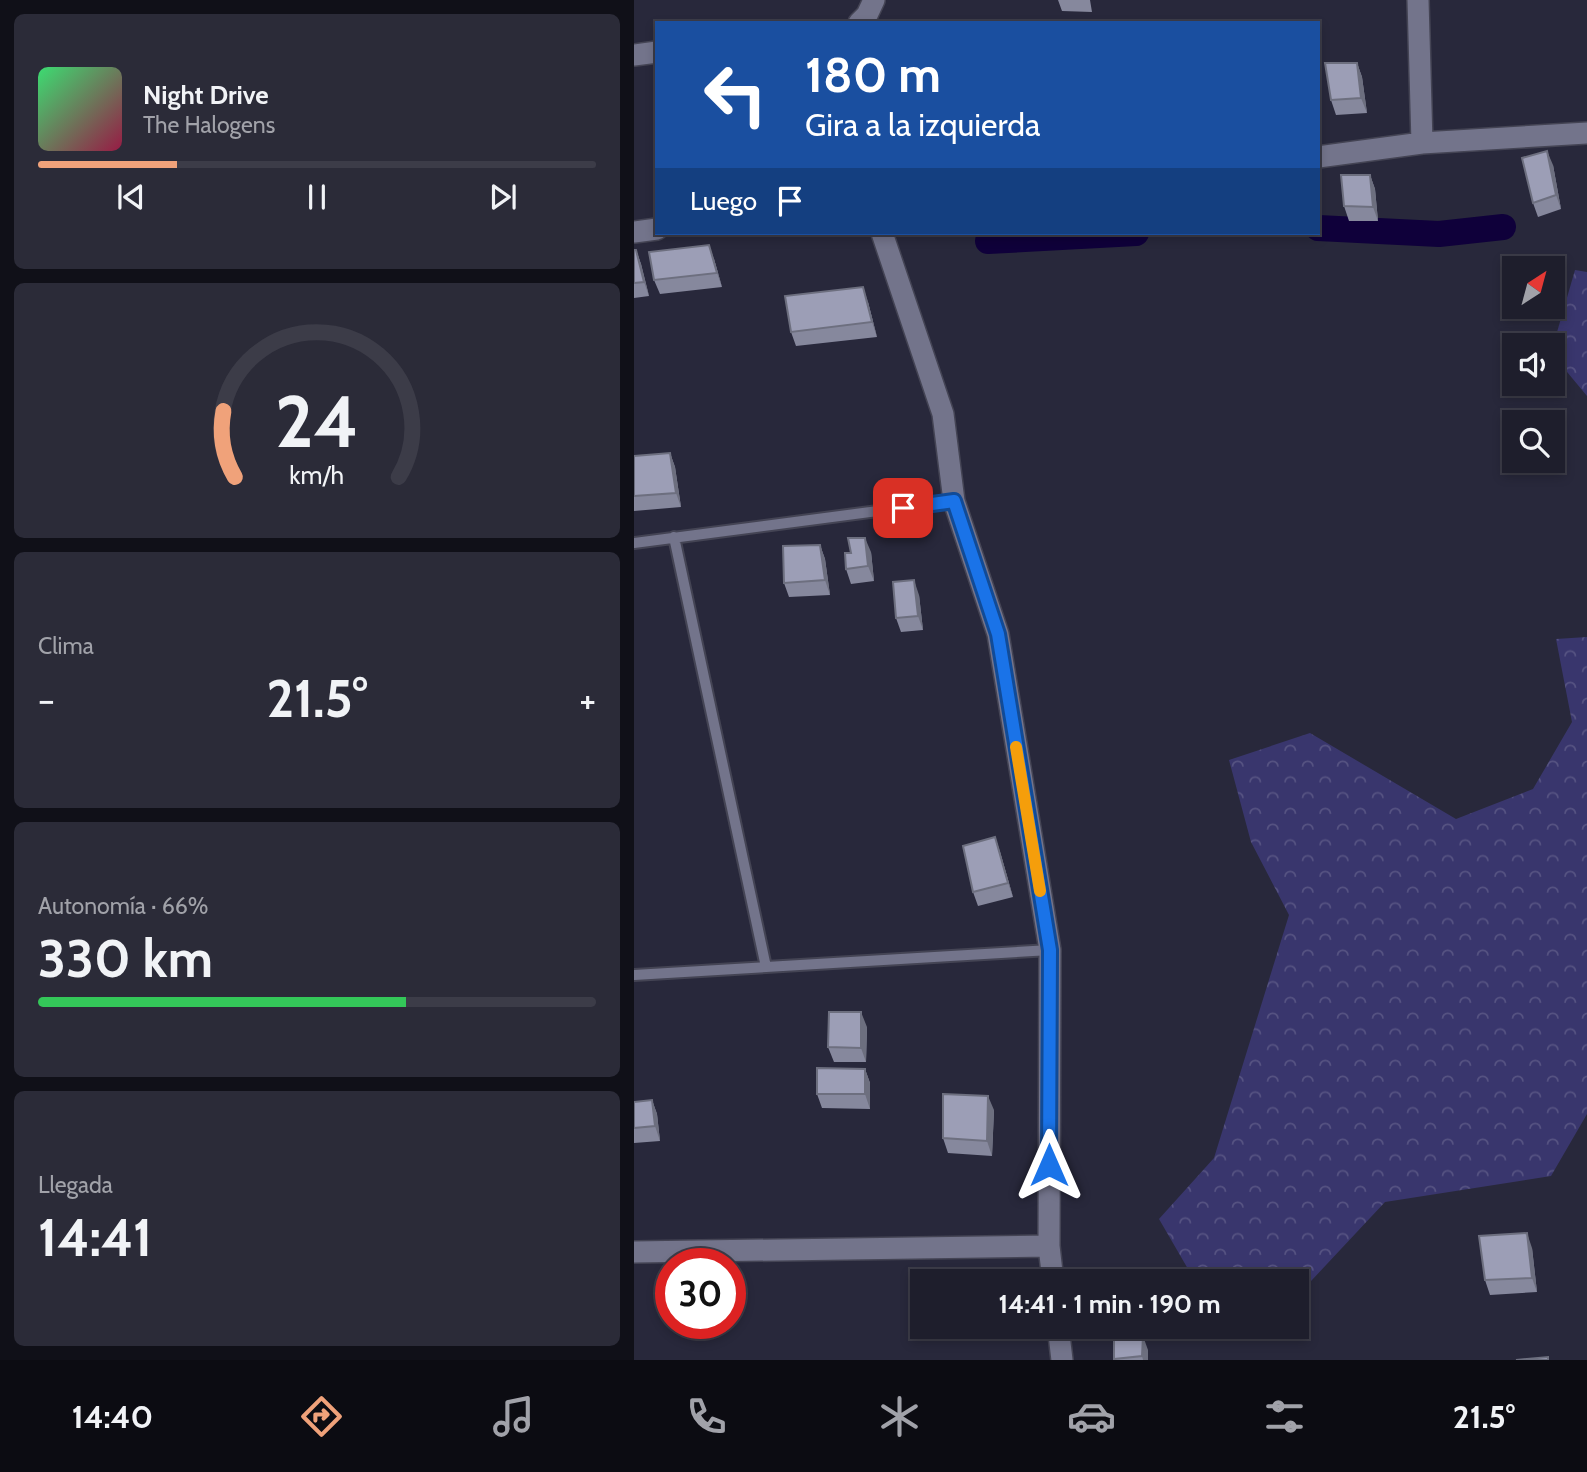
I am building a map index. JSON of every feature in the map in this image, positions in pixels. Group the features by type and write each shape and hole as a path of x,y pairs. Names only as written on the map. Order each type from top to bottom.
{"street":[{"path":"861,21 874,0"},
{"path":"1417,0 1423,143"},
{"path":"634,55 655,52"},
{"path":"1320,158 1423,143 1588,133"},
{"path":"634,232 655,229"},
{"path":"883,235 943,414 954,501 998,634 1050,950 1049,1246 1052,1269"},
{"path":"634,1252 1049,1246"},
{"path":"1060,1339 1062,1360"}],"lane":[{"path":"634,543 954,501"},
{"path":"674,537 766,967"},
{"path":"634,975 1050,950"}],"green space":[{"path":"1575,270 1587,272 1587,396 1565,369 1565,333 1557,333 1561,319 1565,319 1565,305"},
{"path":"1587,637 1587,1114 1551,1176 1385,1202 1309,1283 1309,1269 1188,1269 1159,1219 1214,1158 1289,915 1251,842 1229,760 1310,733 1456,819 1533,789 1572,722 1556,639"}],"building":[{"path":"1325,63 1357,63 1361,98 1331,100"},
{"path":"1547,151 1556,195 1533,203 1522,158"},
{"path":"1341,175 1370,175 1373,207 1344,206"},
{"path":"709,245 717,273 654,280 649,252"},
{"path":"636,250 644,282 634,283"},
{"path":"863,287 872,322 791,332 785,296"},
{"path":"670,453 676,493 634,496 634,456"},
{"path":"848,538 865,538 868,566 846,569 845,553 851,553"},
{"path":"820,545 825,580 784,583 783,546"},
{"path":"914,580 918,616 896,618 893,582"},
{"path":"995,837 1008,883 973,892 963,846"},
{"path":"829,1012 861,1012 861,1048 828,1047"},
{"path":"817,1068 865,1069 865,1094 817,1094"},
{"path":"943,1094 988,1096 987,1141 943,1138"},
{"path":"652,1100 655,1126 634,1128 634,1102"},
{"path":"1527,1233 1532,1278 1485,1280 1479,1236"},
{"path":"1114,1339 1143,1339 1142,1356 1114,1359"},
{"path":"1548,1357 1548,1360 1516,1360"}],"waterway":[{"path":"1320,228 1439,234 1503,227"},
{"path":"988,241 1099,235"}],"slow traffic":[{"path":"1016,747 1040,891"}],"route":[{"path":"903,508 954,501 998,634 1050,950 1049,1165"}]}
